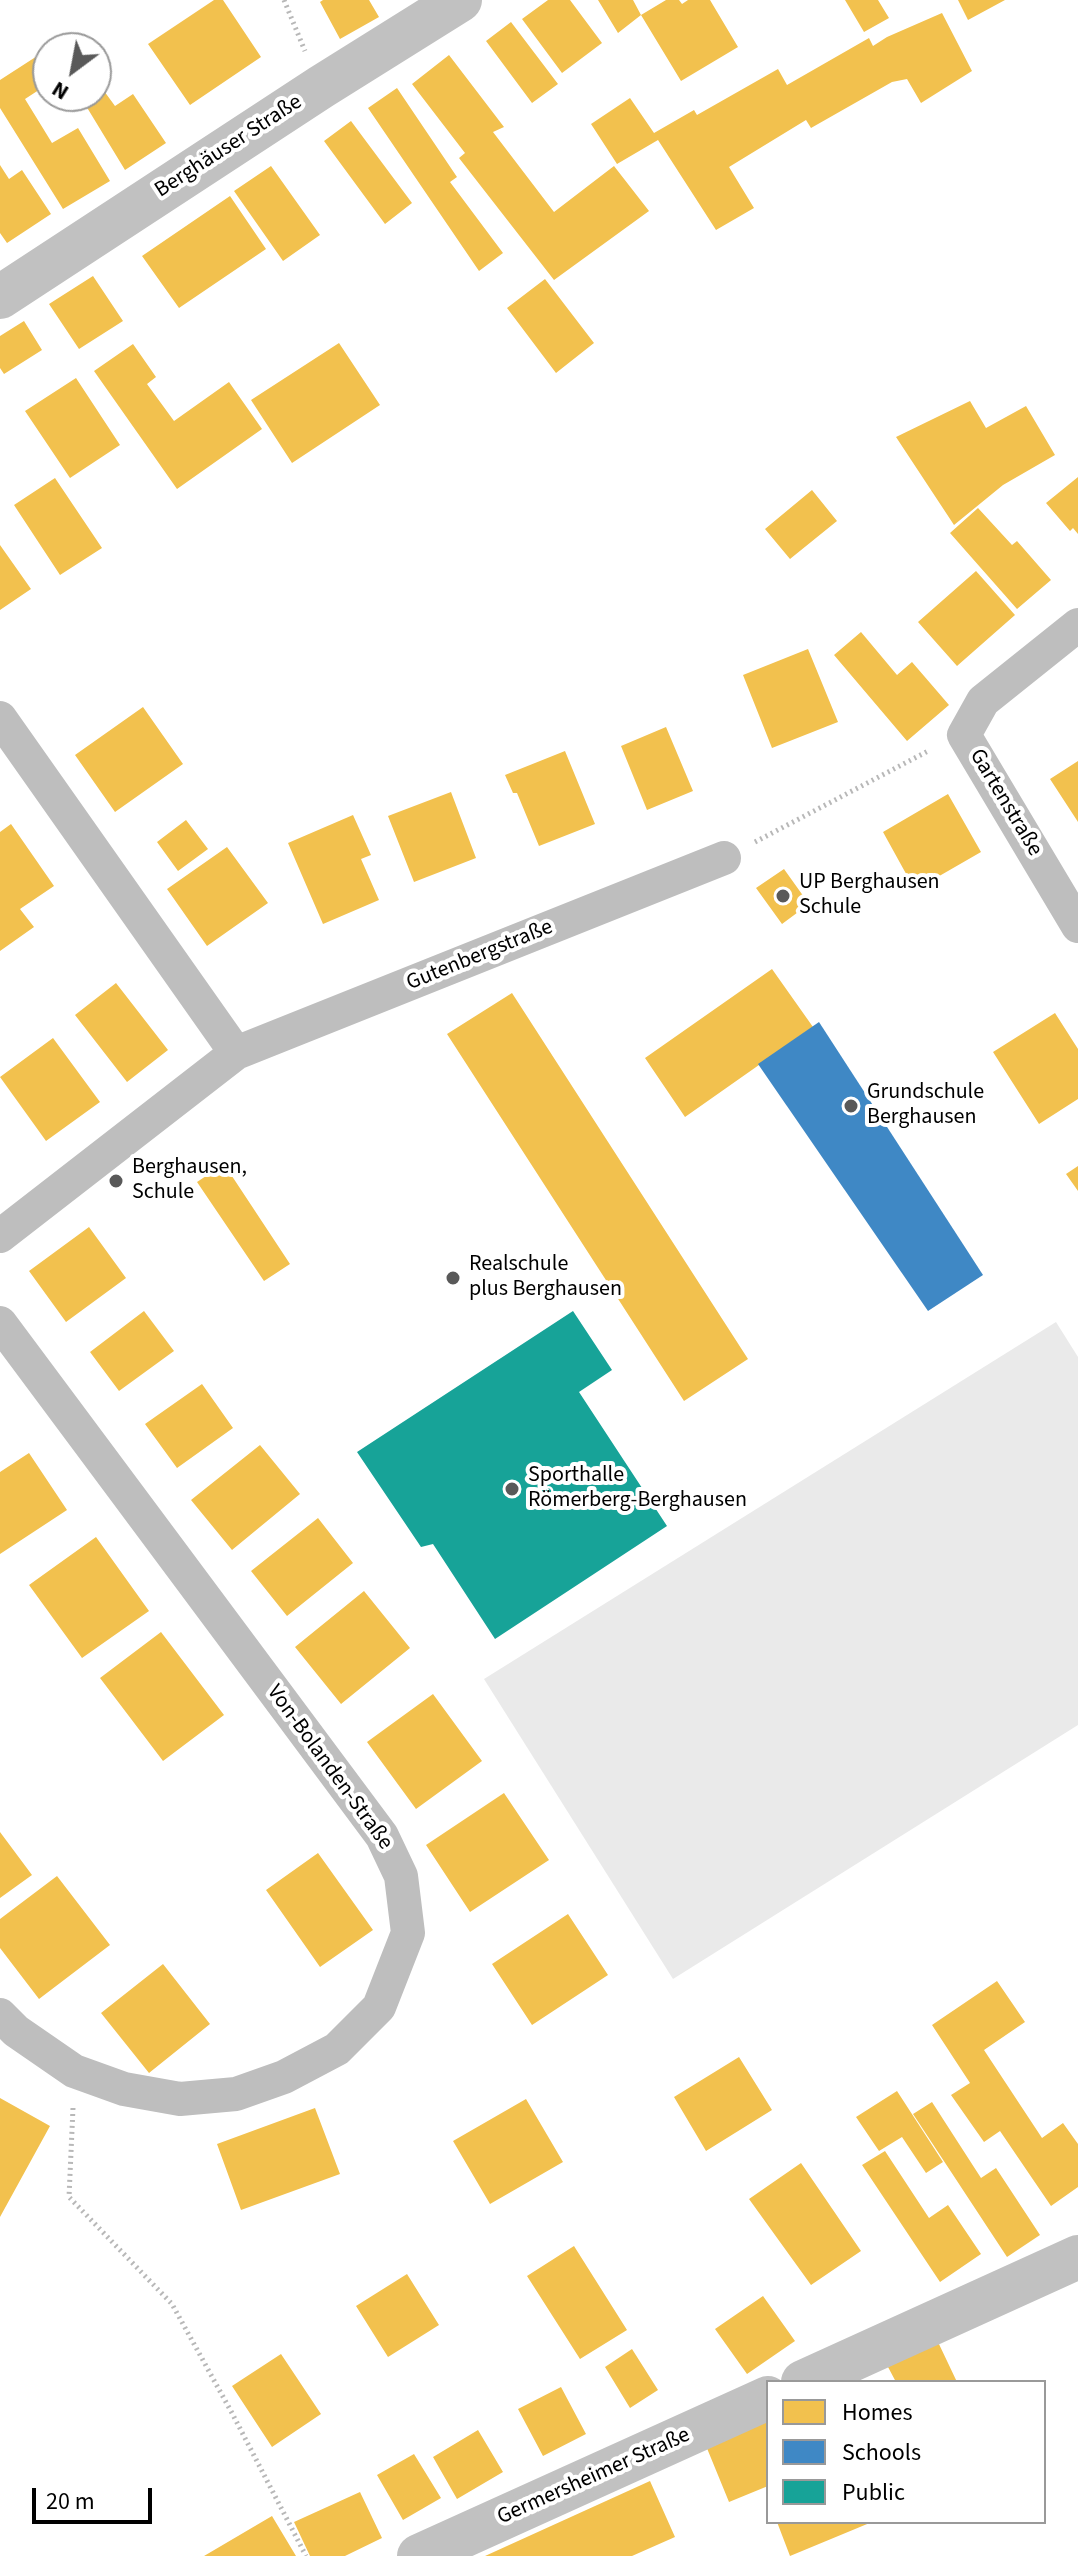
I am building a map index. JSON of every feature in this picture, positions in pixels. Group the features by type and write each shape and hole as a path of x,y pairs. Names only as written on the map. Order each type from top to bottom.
{"main road":[{"name":"Berghäuser Straße","path":"0,297 460,0"},
{"path":"807,2380 1078,2257"},
{"name":"Germersheimer Straße","path":"419,2556 766,2399"}],"street":[{"name":"Gartenstraße","path":"1078,625 983,701 964,735 1078,926"},
{"path":"0,718 236,1053"},
{"name":"Gutenbergstraße","path":"0,1236 236,1053 724,858"},
{"name":"Von-Bolanden-Straße","path":"0,1323 382,1836 401,1876 408,1933 379,2007 337,2049 284,2077 236,2094 180,2099 124,2089 74,2071 16,2031 0,2015"}],"path":[{"path":"284,0 321,87"},
{"path":"724,858 964,735"},
{"path":"74,2071 69,2197 172,2304 306,2556"}],"shaded area":[{"path":"1056,1322 1078,1357 1078,1725 673,1979 484,1679"}],"building: Homes":[{"path":"214,0 223,0 261,57 190,105 148,44"},
{"path":"369,0 379,17 340,39 320,2"},
{"path":"548,0 570,0 602,43 562,73 522,19"},
{"path":"598,0 633,0 641,15 618,33"},
{"path":"666,0 679,0 682,4 688,0 710,0 738,47 681,81 641,15"},
{"path":"845,0 878,0 889,18 864,32"},
{"path":"958,0 1005,0 968,20"},
{"path":"942,13 972,71 921,103 907,79 892,82 811,128 806,120 729,167 754,208 716,230 658,140 617,164 591,124 630,98 654,133 694,110 697,115 778,69 787,85 869,38 873,46"},
{"path":"511,22 558,84 532,103 486,41"},
{"path":"449,55 504,127 493,132 554,212 614,166 649,211 554,280 459,158 465,153 412,84"},
{"path":"32,59 32,94 25,99 32,112 52,143 78,128 110,181 63,209 0,108 0,80"},
{"path":"397,88 457,177 450,182 503,253 479,271 368,108"},
{"path":"133,94 166,143 125,170 90,112 112,112 112,102 115,106"},
{"path":"351,121 412,203 385,224 324,141"},
{"path":"0,165 9,179 22,170 51,214 7,243 0,233"},
{"path":"271,166 320,235 283,261 234,191"},
{"path":"230,196 266,249 179,308 142,256"},
{"path":"93,276 123,321 79,349 49,304"},
{"path":"545,279 594,343 556,373 507,308"},
{"path":"24,321 42,350 4,374 0,368 0,336"},
{"path":"339,343 380,405 292,463 251,400"},
{"path":"133,344 156,377 147,384 174,421 229,382 262,429 177,489 94,371"},
{"path":"76,378 120,445 70,478 25,411"},
{"path":"970,401 986,428 1026,406 1055,455 1003,485 954,525 896,437"},
{"path":"1078,477 1078,534 1073,528 1070,531 1046,503"},
{"path":"55,478 102,548 60,575 14,505"},
{"path":"812,490 837,521 790,559 765,529"},
{"path":"978,508 1012,545 1017,541 1051,580 1017,609 950,533"},
{"path":"0,545 31,589 0,610"},
{"path":"976,571 1015,615 957,666 918,622"},
{"path":"861,632 897,675 912,662 949,705 907,741 834,655"},
{"path":"808,649 838,722 772,748 743,675"},
{"path":"143,707 183,764 115,812 75,755"},
{"path":"666,727 693,791 647,810 621,746"},
{"path":"565,751 595,824 539,846 517,793 513,793 505,775"},
{"path":"1078,761 1078,822 1050,779"},
{"path":"451,792 476,858 414,882 388,816"},
{"path":"948,794 981,852 915,890 883,832"},
{"path":"353,815 371,855 361,859 379,900 323,924 288,843"},
{"path":"186,820 208,849 178,871 157,842"},
{"path":"11,824 54,886 20,909 34,927 0,951 0,832"},
{"path":"227,847 268,903 207,946 167,889"},
{"name":"UP Berghausen Schule","path":"784,869 809,904 782,924 756,888"},
{"path":"772,969 813,1027 685,1117 645,1058"},
{"path":"116,983 168,1050 127,1082 75,1015"},
{"path":"512,993 748,1359 684,1401 447,1034"},
{"path":"1055,1013 1078,1049 1078,1099 1039,1124 993,1052"},
{"path":"53,1038 100,1102 46,1141 0,1077"},
{"path":"224,1164 290,1264 264,1281 197,1182"},
{"path":"1078,1166 1078,1191 1066,1174"},
{"path":"89,1227 126,1278 66,1322 29,1271"},
{"path":"144,1311 174,1351 119,1391 90,1352"},
{"path":"202,1384 233,1428 177,1468 145,1424"},
{"path":"260,1445 300,1494 232,1550 191,1500"},
{"path":"29,1453 67,1510 0,1554 0,1472"},
{"path":"318,1518 353,1563 287,1616 251,1571"},
{"path":"96,1537 149,1611 82,1658 29,1585"},
{"path":"364,1591 410,1648 341,1704 295,1647"},
{"path":"161,1632 224,1715 163,1761 100,1678"},
{"path":"433,1694 482,1761 416,1809 367,1742"},
{"path":"504,1793 549,1860 470,1912 426,1845"},
{"path":"0,1832 32,1875 0,1898"},
{"path":"318,1853 373,1930 320,1967 266,1890"},
{"path":"57,1876 110,1945 39,1999 0,1948 0,1919"},
{"path":"568,1914 608,1975 532,2025 492,1964"},
{"path":"163,1964 210,2024 149,2073 101,2013"},
{"path":"997,1981 1025,2022 984,2050 1042,2138 1063,2123 1078,2144 1078,2187 1051,2206 1000,2131 984,2142 951,2095 970,2083 932,2025"},
{"path":"739,2057 772,2110 706,2151 674,2097"},
{"path":"897,2091 943,2162 926,2173 902,2137 879,2151 856,2117"},
{"path":"0,2098 50,2126 0,2217"},
{"path":"526,2099 563,2162 490,2204 453,2141"},
{"path":"932,2102 981,2178 996,2168 1040,2235 1007,2257 913,2114"},
{"path":"315,2108 340,2174 241,2210 217,2144"},
{"path":"885,2151 929,2218 948,2205 981,2254 940,2282 862,2165"},
{"path":"801,2163 861,2251 811,2285 749,2199"},
{"path":"574,2246 627,2330 580,2359 527,2276"},
{"path":"407,2274 439,2325 388,2357 356,2306"},
{"path":"763,2296 795,2341 747,2374 715,2329"},
{"path":"938,2342 956,2380 895,2380 888,2367"},
{"path":"632,2349 658,2390 630,2408 605,2367"},
{"path":"281,2354 321,2414 272,2447 232,2386"},
{"path":"561,2387 586,2434 543,2456 518,2409"},
{"path":"766,2417 766,2487 729,2502 704,2441"},
{"path":"478,2430 503,2472 457,2499 433,2457"},
{"path":"414,2454 441,2498 403,2520 377,2475"},
{"path":"650,2481 675,2537 632,2556 485,2556"},
{"path":"360,2492 382,2538 345,2556 310,2556 294,2522"},
{"path":"272,2516 296,2556 204,2556"},
{"path":"778,2524 867,2524 790,2556"}],"building: Schools":[{"path":"819,1022 983,1275 928,1311 758,1064"}],"building: Public":[{"name":"Sporthalle Römerberg-Berghausen","path":"573,1311 612,1370 579,1392 667,1526 495,1639 433,1544 421,1547 357,1452"}],"place":[{"name":"UP Berghausen Schule","path":"783,896"},
{"name":"Grundschule Berghausen","path":"851,1106"},
{"name":"Berghausen, Schule","path":"116,1181"},
{"name":"Realschule plus Berghausen","path":"453,1278"},
{"name":"Sporthalle Römerberg-Berghausen","path":"512,1489"}]}
